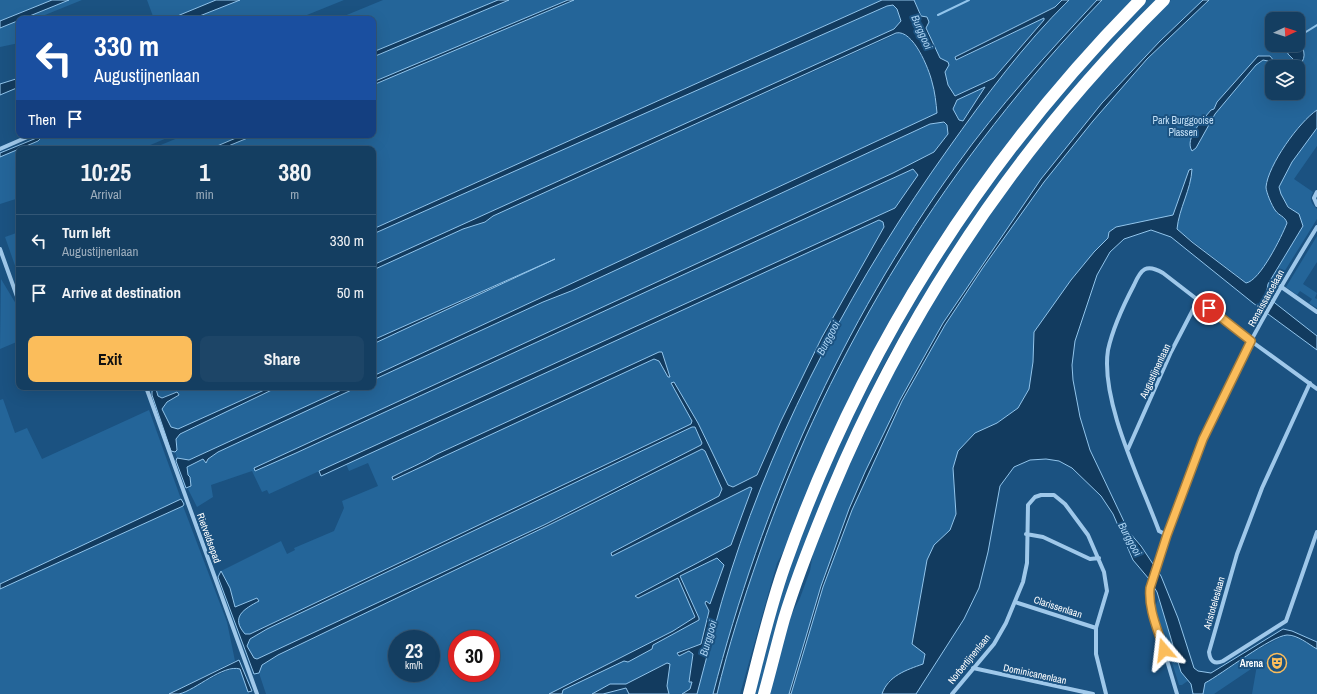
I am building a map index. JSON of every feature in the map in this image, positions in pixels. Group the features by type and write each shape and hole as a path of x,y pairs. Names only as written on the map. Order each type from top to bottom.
{"highway":[{"path":"749,694 771,608 800,526 848,413 897,320 918,283 964,212 1012,146 1085,58 1140,0"},
{"path":"764,694 784,618 830,495 851,445 889,367 930,295 982,213 1025,155 1073,96 1128,36 1164,0"}],"street":[{"path":"0,149 25,138"},
{"path":"1317,192 1314,198 1317,206"},
{"name":"Renaissancelaan","path":"1177,694 1152,610 1149,596 1150,588 1167,535 1203,439 1274,297 1317,227"},
{"path":"0,249 16,294"},
{"path":"1167,535 1160,531 1128,449 1112,405 1107,378 1108,351 1115,324 1139,275 1146,268 1152,267 1163,273 1251,341 1317,389"},
{"path":"1280,286 1317,312"},
{"name":"Augustijnenlaan","path":"1128,449 1171,352 1198,300"},
{"name":"Aristoteleslaan","path":"1310,383 1262,488 1237,554 1209,652 1209,659 1213,662 1223,661 1286,621 1317,532"},
{"name":"Rietveldsepad","path":"147,390 257,694"},
{"name":"Norbertijnenlaan","path":"952,694 994,644 1016,602 1023,582 1026,563 1026,512 1030,500 1041,495 1054,495 1065,504 1080,523 1099,558 1104,572 1107,591 1096,628 1096,654 1106,694"},
{"path":"1026,534 1043,537 1090,559 1099,558"},
{"name":"Clarissenlaan","path":"1016,602 1096,628"},
{"name":"Dominicanenlaan","path":"973,668 1093,694"}],"green space":[{"path":"0,0 52,0 0,21"},
{"path":"69,0 82,0 42,16 29,16"},
{"path":"147,0 216,0 177,16 153,16"},
{"path":"240,0 344,0 304,16 200,16"},
{"path":"383,0 498,0 376,51 376,16 344,16"},
{"path":"509,0 568,0 376,81 376,56"},
{"path":"574,0 882,0 376,228 376,146 228,146 248,138 376,138 376,84"},
{"path":"914,0 1062,0 1055,7 955,57 957,60 1044,18 1044,20 994,78 954,96 948,85 945,72 949,65 940,58"},
{"path":"1069,0 1097,0 1006,102 956,166 915,227 877,289 842,353 810,419 781,486 756,554 733,624 713,694 697,694 726,586 750,516 772,460 823,352 883,247 948,149 1020,53"},
{"path":"1102,0 1132,0 1060,79 993,162 932,250 904,295 853,391 787,545 777,563 740,694 717,694 730,641 741,607 788,478 821,403 859,330 900,259 945,191 994,125 1046,61"},
{"path":"1146,0 1156,0 1064,100 1023,150 952,250 908,322 880,372 845,451 777,631 758,694 753,694 788,569 837,446 911,304 970,211 1059,94"},
{"name":"Park Burggooise Plassen","path":"1171,0 1317,0 1317,110 1293,134 1278,156 1268,178 1266,187 1269,199 1278,214 1285,219 1287,223 1276,247 1258,274 1247,283 1162,218 1110,236 1094,252 1071,280 1053,307 1033,362 1029,389 1018,408 997,423 975,433 956,497 956,514 949,531 927,560 920,610 926,654 923,664 888,681 882,694 769,694 790,617 800,598 810,571 813,553 837,492 889,380 938,292 998,201 1076,101"},
{"path":"893,5 897,9 902,21 894,29 376,264 376,233 887,6"},
{"path":"16,21 16,44 0,47 0,28"},
{"path":"901,32 906,35 916,47 929,71 933,85 937,113 376,375 376,343 540,266 376,339 376,269 463,229 485,222 493,216"},
{"path":"986,87 963,121 959,120 953,109 957,100"},
{"path":"940,122 947,125 948,134 935,152 893,173 254,468 296,453 913,169 919,175 895,208 269,494 267,490 262,492 252,471 211,485 213,497 197,507 188,489 191,486 187,467 204,459 206,463 208,459 218,452 352,390 376,390 376,379 543,302 571,291 930,124"},
{"path":"1317,128 1317,146 1294,179 1313,192 1311,199 1312,203 1317,209 1317,219 1268,298 1266,296 1268,284 1300,231 1299,214 1283,200 1280,192 1281,182 1294,156"},
{"path":"38,138 167,138 148,146 22,146"},
{"path":"178,138 236,138 217,146 158,146"},
{"path":"16,149 16,199 0,204 0,157"},
{"path":"879,220 883,222 884,227 822,337 756,475 733,487 728,486 698,423 674,382 671,383 692,421 691,424 250,634 245,634 239,623 240,614 243,610 258,601 257,599 235,607 230,588 221,571 281,541 287,554 295,550 294,548 334,531 344,508 342,501 378,486 368,463 349,471 346,464","holes":["659,352 668,377 659,360 654,359 393,480 392,479 437,454"]},
{"path":"16,233 16,268 5,237"},
{"path":"1317,236 1317,262 1303,284 1317,293 1315,298 1317,299 1317,308 1309,303 1312,299 1300,291 1297,295 1286,287"},
{"path":"1,279 16,304 16,342 0,349"},
{"path":"156,390 264,390 178,429 171,427 162,409 167,402 179,395 177,392 162,398 158,396"},
{"path":"272,390 341,390 189,460 177,458 175,452 177,450 176,439 180,434"},
{"path":"3,399 15,433 27,428 42,459 149,410 181,499 169,506 0,584 0,400"},
{"path":"692,427 695,427 702,443 701,445 544,525 257,660 254,658 247,646 250,639 267,629"},
{"path":"702,449 705,451 722,489 719,496 611,553 612,555 750,486 752,488 731,545 635,596 638,598 678,578 696,617 673,631 549,694 266,694 259,673 262,665 278,655 547,526"},
{"path":"183,506 227,622 235,661 169,694 0,694 0,589"},
{"path":"717,558 724,565 710,605 701,644 681,650 679,656 690,651 693,654 689,681 692,682 690,689 682,694 669,694 667,686 670,665 667,663 626,684 610,684 592,694 562,694 563,690 624,660 628,662 653,645 699,620 680,576"},
{"path":"1158,599 1162,607 1181,672 1189,680 1182,685 1179,685 1155,607"},
{"path":"1285,635 1298,638 1317,649 1317,694 1252,694 1257,665 1214,694 1203,694 1205,683 1253,652"},
{"path":"237,668 240,669 249,694 179,694 226,671"}],"water":[{"path":"52,0 69,0 30,16 16,16 16,22 0,28 0,21"},
{"path":"216,0 240,0 200,16 177,16"},
{"path":"498,0 509,0 376,56 376,51"},
{"path":"568,0 574,0 376,84 376,81"},
{"name":"Burggooi","path":"882,0 914,0 921,16 927,17 929,22 926,28 940,58 948,62 949,65 945,72 948,85 955,96 994,78 1044,20 1044,18 956,60 955,57 1055,7 1062,0 1069,0 1020,53 948,149 883,247 823,352 772,460 750,516 726,586 697,694 682,694 690,689 692,682 689,682 693,654 689,651 679,656 677,653 701,644 709,611 705,603 706,601 710,604 724,565 717,558 680,576 699,620 653,645 652,649 628,662 624,661 563,690 562,694 549,694 673,631 695,617 678,578 638,598 635,596 731,545 752,488 750,487 612,556 611,553 719,496 722,489 705,451 702,449 547,526 278,655 262,665 259,673 254,674 218,577 221,571 230,588 235,607 257,598 259,601 244,610 239,618 239,623 245,634 250,634 691,424 692,421 671,383 674,382 698,423 728,485 733,487 757,475 781,421 822,337 884,227 883,222 879,220 321,476 319,471 895,208 918,175 913,169 296,453 255,471 254,468 893,173 934,152 948,134 947,125 944,122 930,124 571,291 543,302 376,379 376,375 937,113 933,86 924,60 914,43 908,37 902,33 896,33 493,216 485,222 463,229 376,269 376,264 894,29 901,21 897,9 893,5 887,6 376,233 376,228","holes":["985,87 963,121 959,120 953,109 957,100","692,427 695,427 702,443 701,445 544,525 257,659 254,658 247,646 250,639 267,629"]},
{"path":"1097,0 1102,0 1046,61 994,125 945,191 900,259 859,330 821,403 788,478 747,590 731,641 717,694 713,694 733,623 755,554 781,485 810,418 841,353 876,289 915,227 972,144 1024,81"},
{"path":"1203,0 1209,0 1147,59 1093,121 1044,182 982,269 945,325 902,401 852,510 823,587 791,694 789,694 821,586 849,509 900,400 943,323 1041,179 1102,103 1160,41"},
{"path":"1288,52 1304,52 1304,58 1303,60 1294,60"},
{"path":"1258,56 1270,56 1273,60 1263,60 1256,65 1215,114 1196,148 1192,151 1190,141 1192,135 1199,124 1211,110 1214,109 1217,102"},
{"path":"16,79 16,88 0,95 0,84"},
{"name":"Burggooi","path":"1317,110 1317,128 1292,162 1279,187 1288,207 1299,214 1303,226 1268,284 1266,296 1317,336 1317,350 1253,303 1171,237 1151,230 1124,239 1110,252 1097,275 1075,341 1072,365 1073,380 1080,417 1090,450 1129,532 1141,546 1161,576 1178,618 1194,668 1198,671 1211,673 1283,629 1292,631 1317,642 1317,649 1295,636 1287,635 1280,637 1259,648 1205,683 1203,694 1193,694 1191,684 1181,672 1157,592 1149,579 1133,560 1113,514 1101,496 1072,468 1059,461 1046,459 1030,460 1014,467 1000,486 988,552 979,588 964,619 916,694 882,694 893,678 898,674 923,664 925,654 912,644 927,560 934,545 950,530 956,514 953,468 958,451 975,433 997,423 1018,408 1029,389 1033,362 1034,332 1071,280 1094,252 1108,238 1109,232 1116,227 1173,215 1189,170 1192,169 1190,184 1180,214 1177,229 1246,283 1252,280 1264,267 1287,223 1285,219 1275,210 1267,192 1266,187 1272,167 1293,134"},
{"path":"37,138 41,138 38,141 26,146 17,146"},
{"path":"236,138 248,138 228,146 217,146"},
{"path":"16,146 16,150 0,157 0,153"},
{"path":"555,259 376,343 376,339"},
{"path":"659,352 662,352 670,377 668,377 659,361 654,359 393,480 392,477 437,454"},
{"path":"156,390 158,396 162,398 177,392 178,393 179,395 167,402 162,409 171,427 178,429 264,390 272,390 180,434 176,439 177,450 175,452 171,451 152,395 152,391"},
{"path":"341,390 352,390 218,452 208,459 206,463 203,459 187,467 191,486 186,488 176,461 177,458 189,460"},
{"path":"181,499 184,504 183,506 0,589 0,584"},
{"path":"239,660 252,691 248,692 240,669 233,668 218,674 186,692 169,694"},
{"path":"667,663 670,664 667,686 669,694 629,694 626,688 603,694 592,694 610,684 626,684"}],"waterway":[{"path":"938,15 969,0"},
{"path":"1305,32 1317,25"}],"place":[{"name":"Arena","path":"1277,663"}],"route":[{"path":"1164,650 1152,610 1149,596 1150,588 1167,535 1203,439 1251,341 1209,308"}]}
